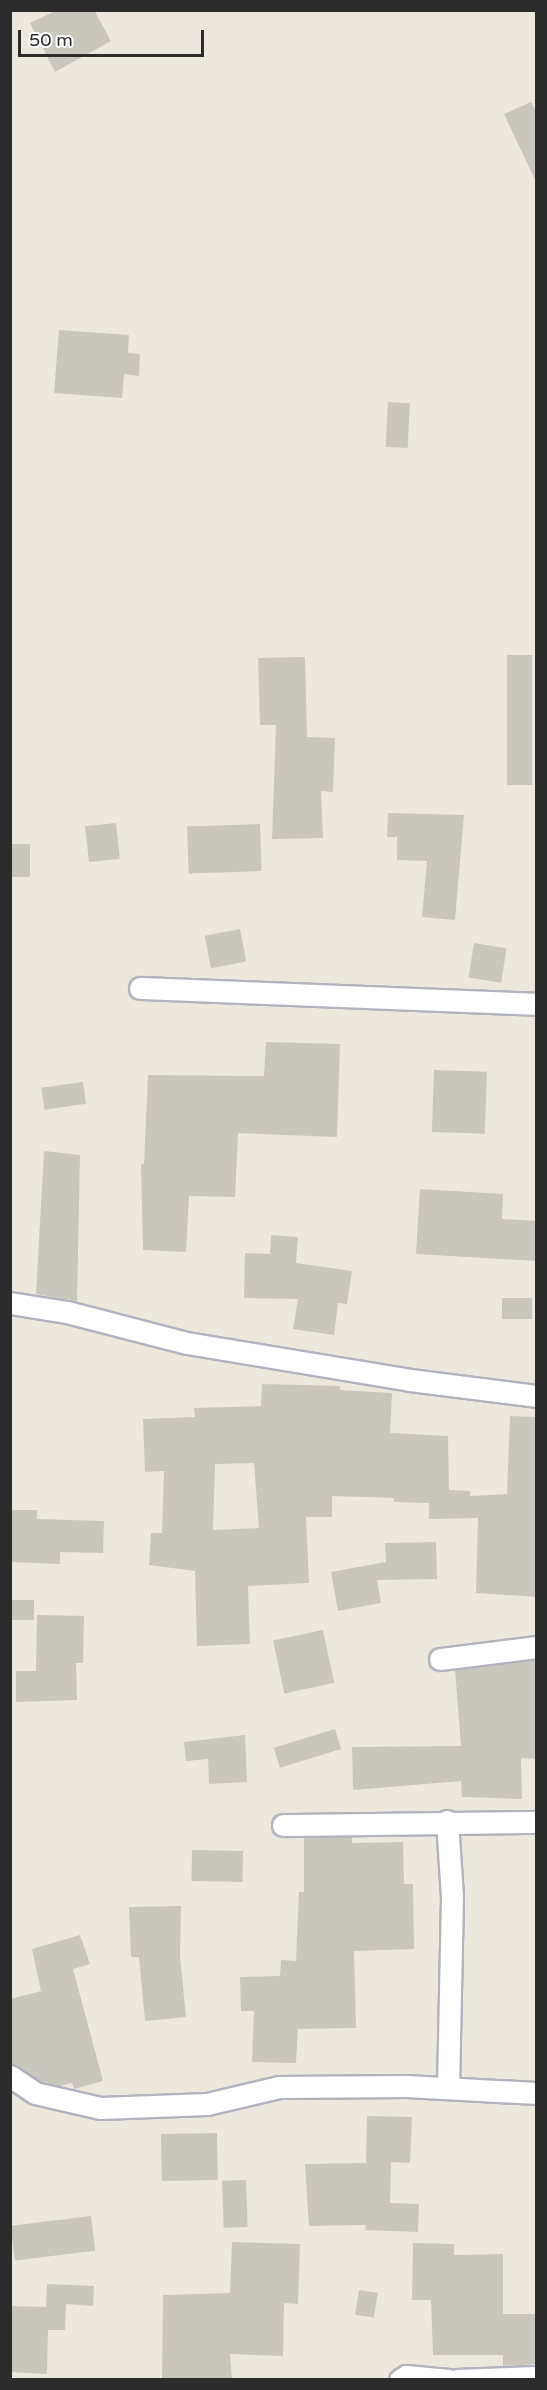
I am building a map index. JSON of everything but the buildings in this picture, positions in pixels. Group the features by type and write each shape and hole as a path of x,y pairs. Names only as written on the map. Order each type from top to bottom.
{"street":[{"path":"140,988 537,1004"},
{"path":"10,1302 67,1312 187,1343 410,1380 537,1395"},
{"path":"440,1659 537,1647"},
{"path":"447,1821 452,1897 448,2088"},
{"path":"283,1825 447,1821 537,1822"},
{"path":"10,2076 35,2093 100,2108 207,2104 279,2087 448,2088 537,2093"},
{"path":"400,2379 406,2376 449,2379"},
{"path":"457,2379 537,2377"}]}
